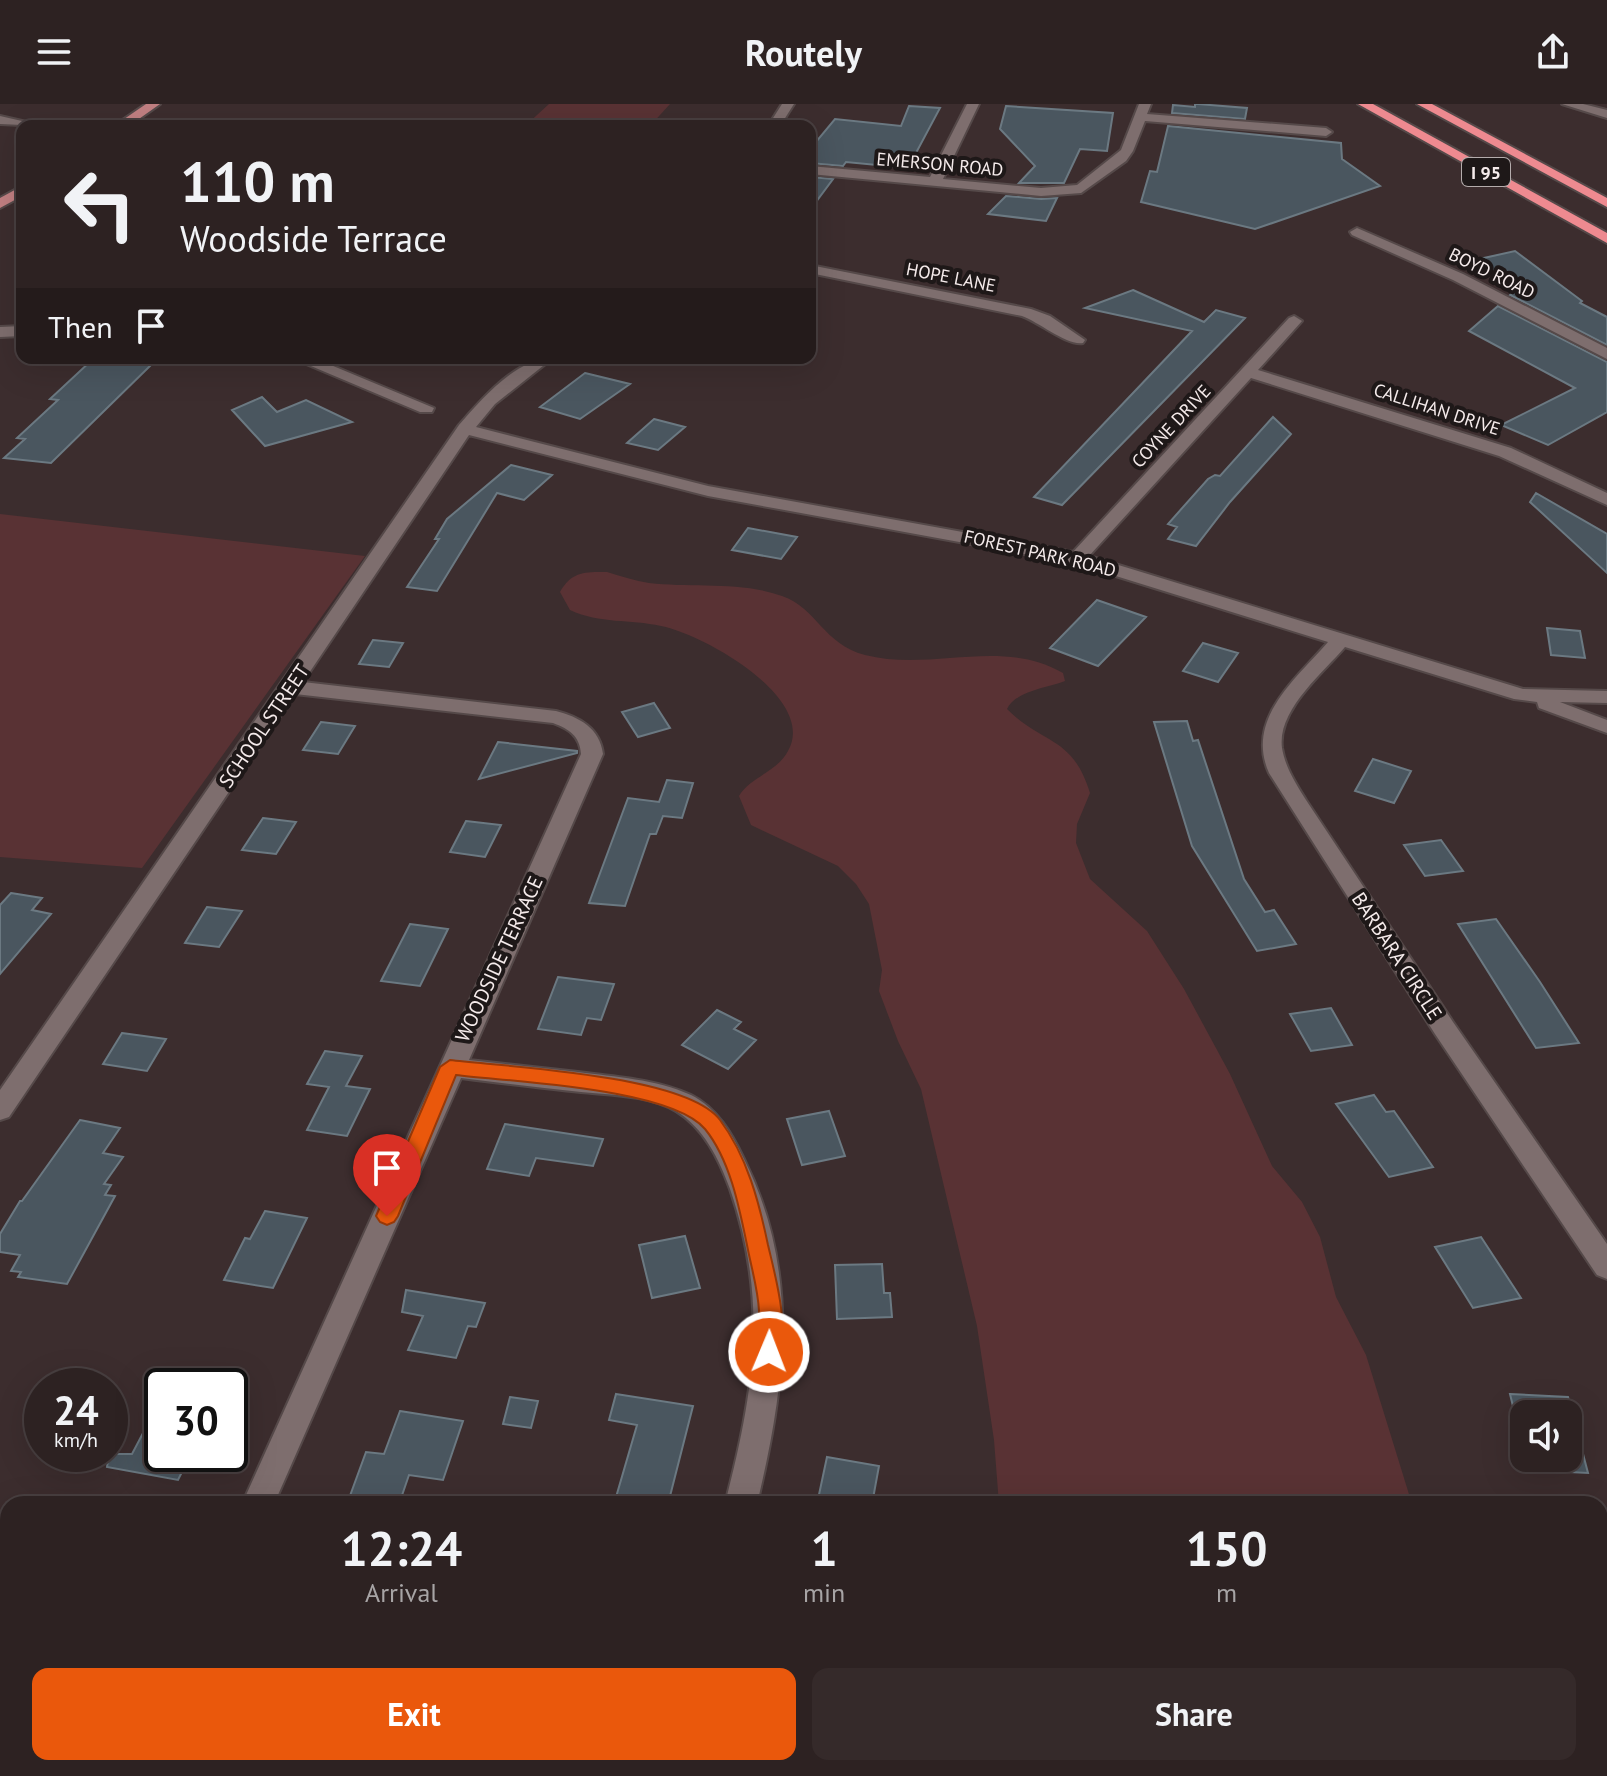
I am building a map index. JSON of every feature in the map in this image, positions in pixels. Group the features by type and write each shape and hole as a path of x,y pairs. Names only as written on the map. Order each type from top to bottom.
{"highway":[{"name":"I 95","path":"1364,104 1607,239"},
{"name":"I 95","path":"1423,104 1607,203"}],"main road":[{"path":"129,120 154,104"}],"street":[{"path":"935,181 973,104"},
{"path":"1568,104 1607,114"},
{"path":"1142,111 1326,132"},
{"name":"EMERSON ROAD","path":"816,171 1066,192 1084,188 1124,156 1142,111"},
{"name":"BOYD ROAD","path":"1357,232 1467,282 1607,354"},
{"name":"HOPE LANE","path":"816,270 1026,312 1045,319 1077,340"},
{"name":"COYNE DRIVE","path":"1077,558 1294,321"},
{"path":"315,364 426,408"},
{"name":"SCHOOL STREET","path":"0,1110 465,429 489,401 537,364"},
{"name":"CALLIHAN DRIVE","path":"1248,372 1505,452 1607,500"},
{"name":"FOREST PARK ROAD","path":"465,429 708,491 1077,558 1521,695 1607,697"},
{"name":"BARBARA CIRCLE","path":"1340,640 1278,718 1271,744 1277,765 1295,800 1444,1028 1607,1267"},
{"name":"WOODSIDE TERRACE","path":"262,1496 450,1067 590,761 590,740 574,724 556,717 290,687"},
{"path":"1521,695 1607,727"},
{"path":"450,1067 656,1094 692,1108 712,1124 721,1137 743,1187 770,1310 763,1410 743,1496"}],"shaded area":[{"path":"549,104 670,104 655,120 532,120"},
{"path":"0,514 365,556 142,868 0,857"},
{"path":"607,572 649,583 766,591 794,602 839,643 865,655 915,660 1015,657 1063,673 1065,681 1024,694 1007,709 1066,751 1083,774 1090,793 1077,824 1076,843 1090,879 1147,931 1184,989 1230,1074 1272,1166 1302,1202 1320,1237 1336,1297 1366,1355 1410,1496 998,1496 994,1440 977,1326 921,1089 879,991 882,970 869,904 856,884 838,866 751,825 739,796 788,751 793,731 787,710 772,690 752,672 703,641 661,626 604,619 570,610 560,592 574,576"}],"building":[{"path":"1195,104 1247,108 1245,119 1172,113 1173,105 1195,107"},
{"path":"909,106 940,108 908,168 846,162 843,166 816,164 816,142 835,119 901,126"},
{"path":"1006,106 1113,113 1107,151 1080,149 1064,183 1019,183 1035,166 1000,129"},
{"path":"1168,126 1341,143 1342,159 1380,186 1255,229 1141,202 1150,171 1157,172"},
{"path":"816,178 833,179 816,202"},
{"path":"1006,196 1057,198 1046,221 988,214"},
{"path":"1515,251 1582,301 1580,303 1607,317 1607,345 1510,295 1521,286 1475,260"},
{"path":"1133,290 1204,322 1216,310 1245,318 1062,505 1034,497 1192,331 1085,308"},
{"path":"1498,306 1607,362 1607,412 1548,445 1501,425 1575,388 1469,331"},
{"path":"88,364 151,365 51,463 4,458 25,439 17,438 58,400 50,399"},
{"path":"585,373 630,384 580,419 540,407"},
{"path":"262,397 277,412 306,400 352,422 265,446 232,410"},
{"path":"1273,417 1291,434 1230,502 1196,546 1168,539 1177,527 1168,524 1208,479 1220,476"},
{"path":"654,419 685,427 658,450 627,443"},
{"path":"511,465 552,475 524,500 497,493 437,591 407,587 439,539 435,539 447,519"},
{"path":"1536,493 1607,534 1607,573 1530,502"},
{"path":"748,528 797,537 781,559 732,550"},
{"path":"1097,600 1146,617 1098,666 1050,648"},
{"path":"1547,628 1580,631 1585,658 1551,655"},
{"path":"373,640 403,643 389,667 359,664"},
{"path":"1203,643 1238,653 1218,682 1183,671"},
{"path":"654,703 670,728 638,737 622,712"},
{"path":"1187,721 1193,741 1198,740 1244,879 1265,912 1274,910 1296,944 1257,951 1192,846 1154,722"},
{"path":"321,722 355,726 338,754 303,750"},
{"path":"498,742 577,751 577,753 479,779"},
{"path":"1373,759 1411,771 1394,803 1355,791"},
{"path":"667,780 693,783 682,818 663,816 656,834 650,834 625,906 589,903 628,798 659,802"},
{"path":"263,818 296,822 276,854 242,850"},
{"path":"466,821 501,825 485,857 450,852"},
{"path":"1441,840 1463,871 1425,876 1404,845"},
{"path":"11,893 42,898 32,910 51,914 0,974 0,905"},
{"path":"207,907 242,911 219,947 185,943"},
{"path":"1496,919 1579,1043 1536,1048 1458,924"},
{"path":"410,924 448,929 420,986 381,981"},
{"path":"558,977 614,984 601,1020 587,1018 581,1035 538,1029"},
{"path":"1331,1008 1352,1045 1311,1051 1290,1014"},
{"path":"717,1010 741,1022 734,1029 756,1040 728,1069 682,1045"},
{"path":"122,1033 166,1039 147,1071 103,1064"},
{"path":"325,1051 362,1056 346,1086 370,1089 347,1136 307,1130 329,1087 307,1084"},
{"path":"1374,1095 1386,1112 1394,1111 1433,1167 1389,1177 1336,1104"},
{"path":"829,1111 845,1156 802,1165 787,1119"},
{"path":"80,1120 120,1128 103,1153 123,1157 104,1184 111,1185 105,1195 115,1196 67,1284 18,1277 21,1272 11,1271 20,1255 0,1252 0,1234 20,1201"},
{"path":"505,1124 603,1139 593,1166 536,1158 529,1176 487,1169"},
{"path":"265,1211 307,1218 273,1288 224,1280 245,1238 250,1239"},
{"path":"685,1236 700,1288 652,1298 639,1245"},
{"path":"1481,1237 1521,1298 1473,1308 1435,1247"},
{"path":"882,1264 884,1293 890,1293 892,1317 837,1319 835,1265"},
{"path":"406,1290 485,1303 476,1327 468,1326 456,1358 408,1350 423,1316 402,1312"},
{"path":"616,1394 693,1406 670,1496 616,1496 637,1425 609,1420"},
{"path":"1510,1394 1568,1397 1569,1400 1511,1400"},
{"path":"510,1397 538,1401 531,1428 503,1424"},
{"path":"400,1411 463,1421 443,1480 409,1475 402,1496 350,1496 366,1452 384,1454"},
{"path":"144,1431 144,1472 182,1472 178,1480 128,1471 128,1454 132,1454"},
{"path":"1582,1450 1588,1473 1568,1472 1582,1472"},
{"path":"827,1457 879,1466 873,1496 819,1496"}],"route":[{"path":"387,1216 450,1067 606,1086 672,1099 692,1108 712,1124 735,1163 766,1285 770,1310 769,1352"}]}
